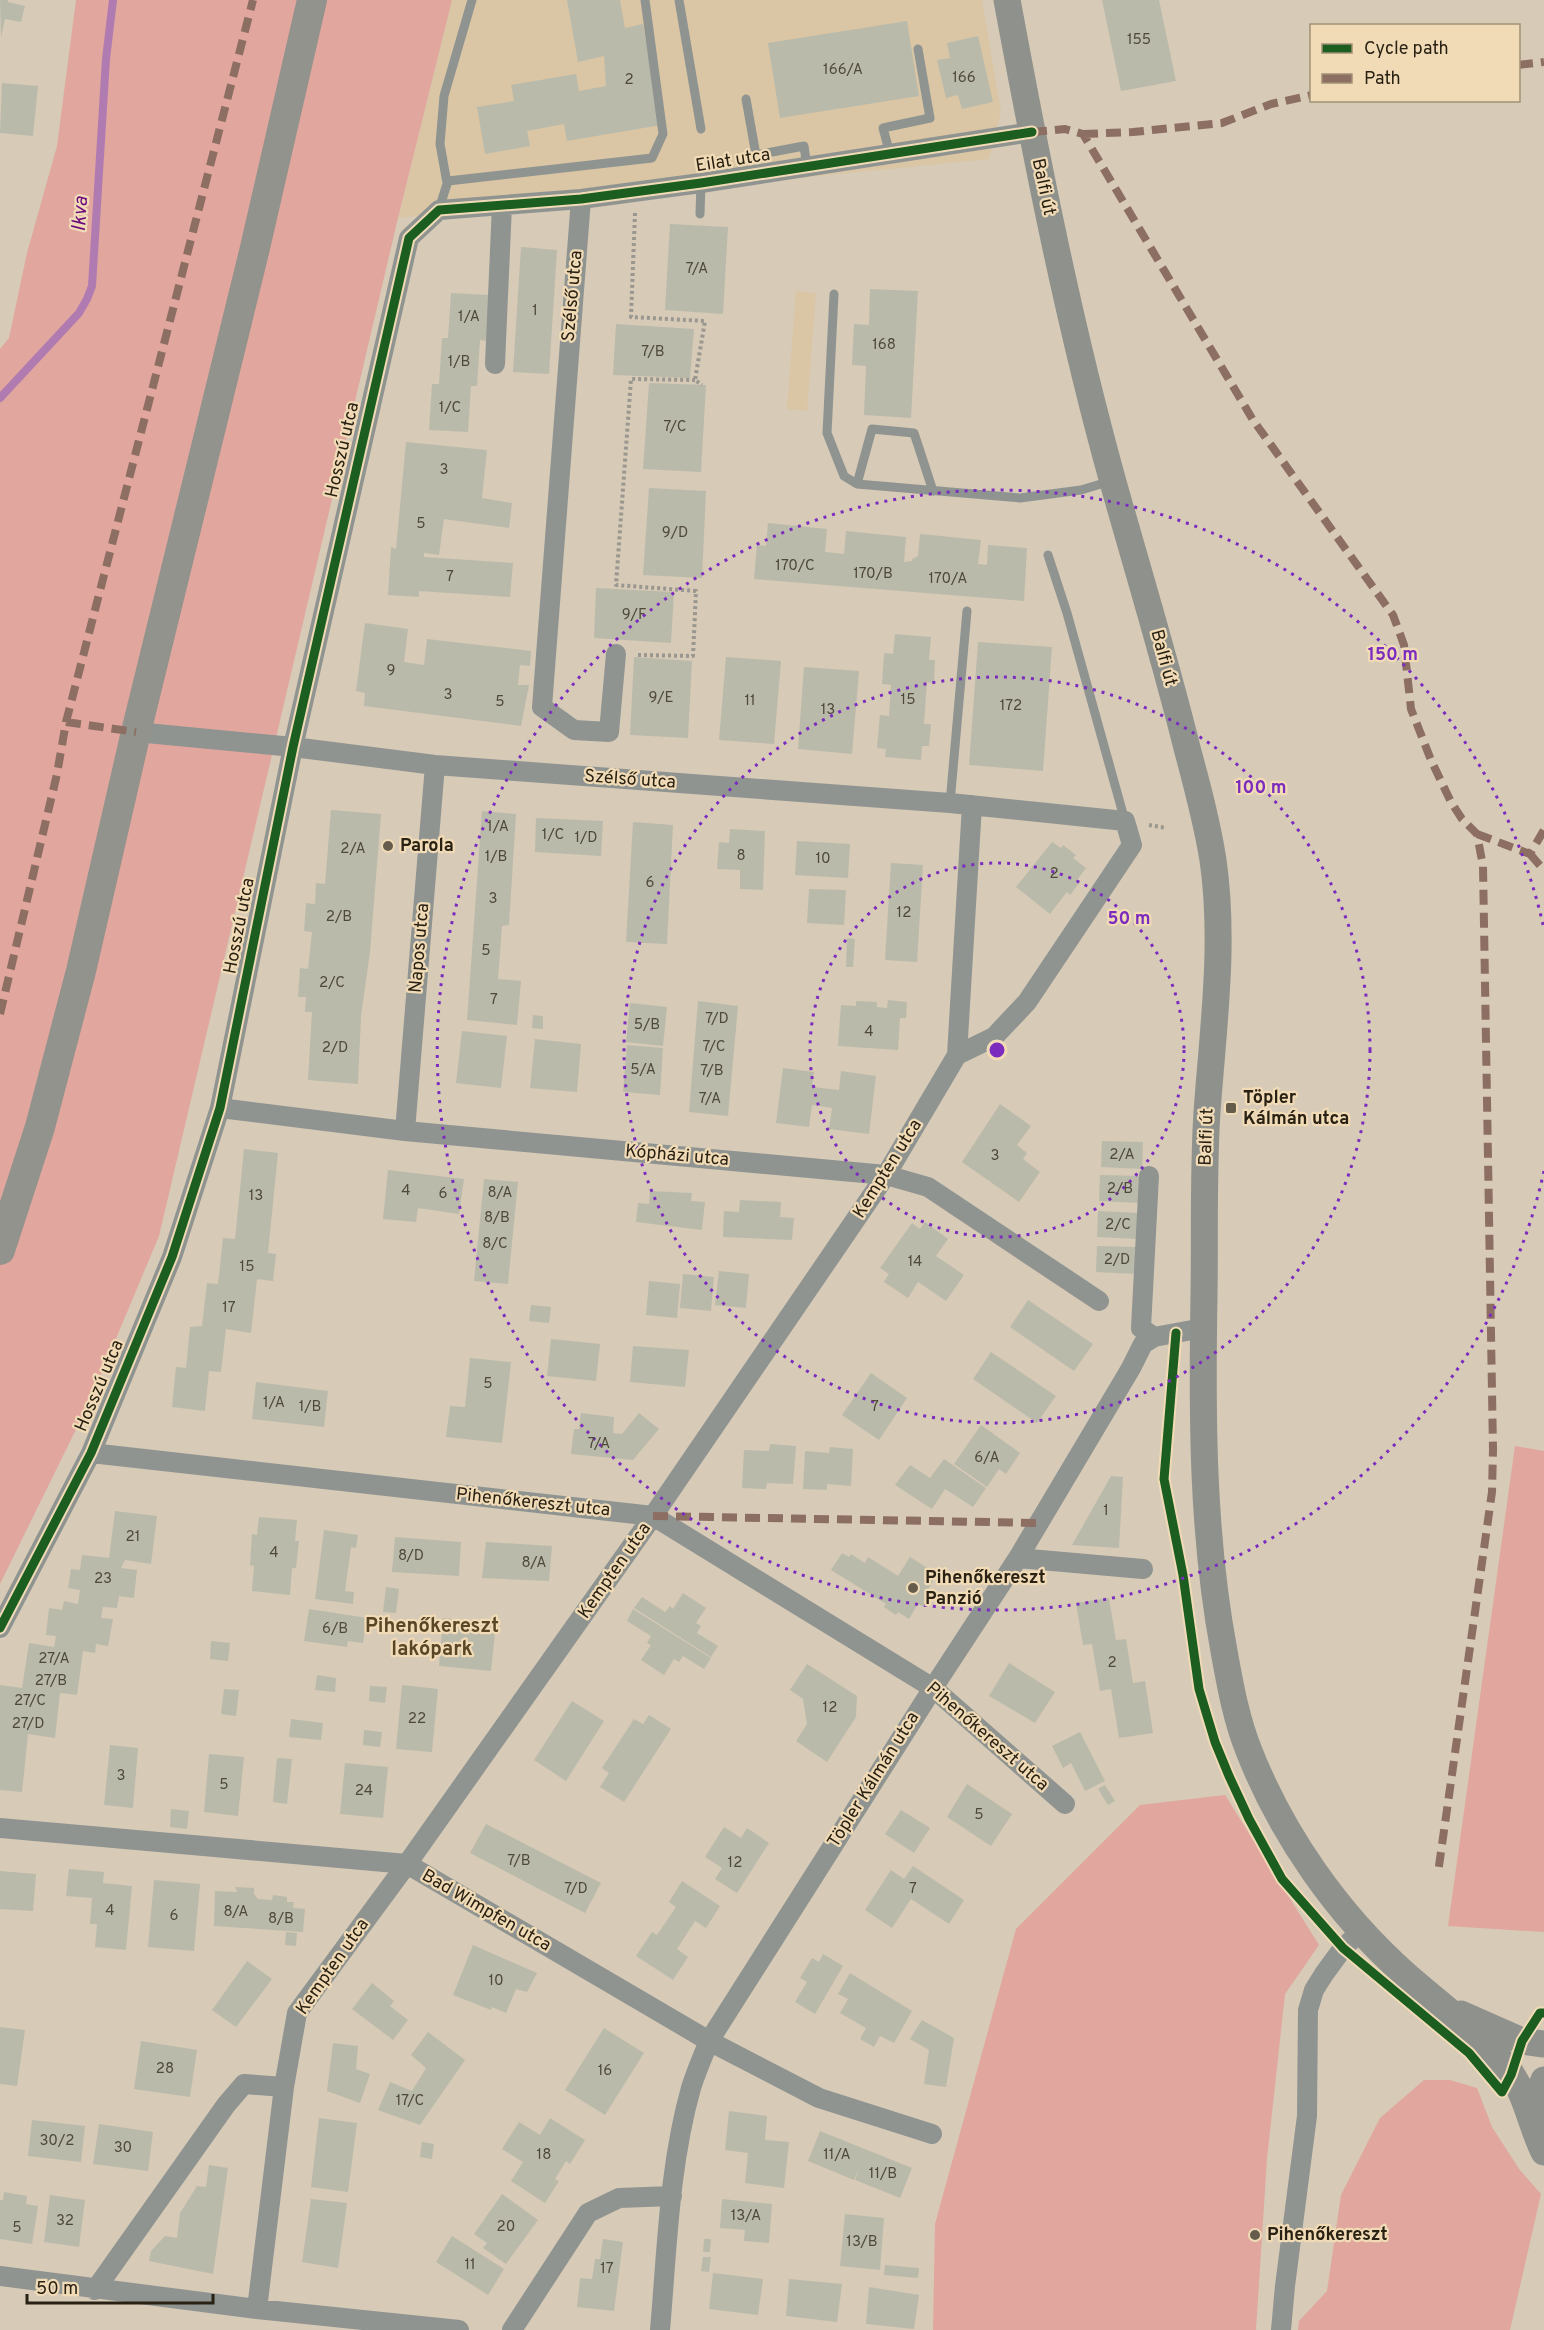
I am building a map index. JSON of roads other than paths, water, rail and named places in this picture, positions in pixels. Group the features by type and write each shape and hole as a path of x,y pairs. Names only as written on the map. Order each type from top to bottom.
{"main road":[{"path":"0,1250 40,1127 81,971 136,732 254,252 312,0"},
{"name":"Balfi út","path":"1007,0 1064,287 1113,481 1179,715 1203,809 1213,862 1218,921 1218,982 1206,1118 1203,1431 1209,1542 1216,1609 1231,1692 1248,1749 1276,1808 1310,1865 1361,1931 1405,1974 1446,2007"},
{"path":"1446,2007 1522,2041 1544,2044"},
{"path":"1446,2007 1506,2067 1523,2094 1544,2152"},
{"path":"1534,2122 1535,2101 1544,2080"}],"street":[{"name":"Eilat utca","path":"439,210 581,199 635,192 1032,132"},
{"name":"Szélső utca","path":"581,199 542,707 574,730 609,732 616,654"},
{"path":"495,364 502,205"},
{"name":"Hosszú utca","path":"0,1628 91,1453 172,1257 220,1108 293,747 409,238 439,210"},
{"name":"Szélső utca","path":"136,732 293,747 435,765 950,803 1125,821"},
{"name":"Napos utca","path":"405,1131 435,765"},
{"name":"Kempten utca","path":"257,2309 284,2087 297,2013 407,1864 654,1516 886,1175 957,1055 972,805"},
{"path":"957,1055 993,1037 1027,1002 1132,845 1125,821"},
{"name":"Kópházi utca","path":"220,1108 405,1131 886,1175 928,1187 1099,1301"},
{"path":"1149,1176 1147,1332 1203,1328"},
{"name":"Töpler Kálmán utca","path":"660,2330 672,2196 680,2136 692,2087 709,2041 1018,1558 1131,1368 1147,1332"},
{"name":"Pihenőkereszt utca","path":"91,1453 654,1516 933,1688 1065,1804"},
{"path":"1018,1558 1143,1569"},
{"name":"Bad Wimpfen utca","path":"0,1828 407,1864 709,2041 819,2098 932,2134"},
{"path":"1281,2330 1307,2116 1308,2010 1314,1990 1324,1974 1342,1948 1361,1931"},
{"path":"95,2290 226,2105 244,2084 284,2087"},
{"path":"512,2330 588,2213 619,2198 672,2196"},
{"path":"0,2276 95,2290 459,2330"}],"lane":[{"path":"439,210 447,183 440,144 444,96 472,0"},
{"path":"447,183 448,181 652,158 663,134 645,0"},
{"path":"679,0 701,129"},
{"path":"890,154 883,128 930,118 918,49"},
{"path":"746,99 756,155 804,146 807,167"},
{"path":"700,214 701,183"},
{"path":"834,294 827,433 844,476 857,484 1020,498 1081,490 1113,481"},
{"path":"857,484 872,429 914,433 933,491"},
{"path":"1048,555 1067,613 1125,821"},
{"path":"950,803 967,610"}],"waterway":[{"name":"Ikva","path":"0,398 79,313 92,286 106,59 113,0"}],"place":[{"name":"Parola","path":"388,846"},
{"name":"Töpler Kálmán utca","path":"1231,1108"},
{"name":"Pihenőkereszt Panzió","path":"913,1588"},
{"name":"Pihenőkereszt","path":"1255,2235"}],"district":[{"name":"Pihenőkereszt lakópark","path":"432,1638"}]}
